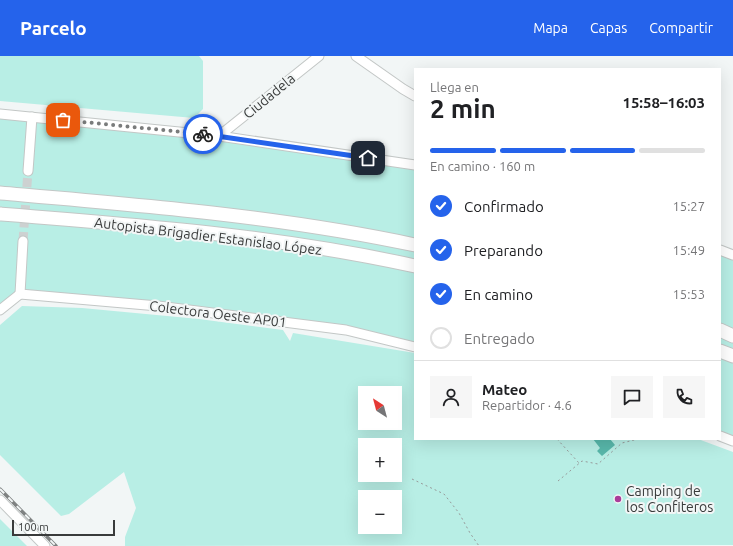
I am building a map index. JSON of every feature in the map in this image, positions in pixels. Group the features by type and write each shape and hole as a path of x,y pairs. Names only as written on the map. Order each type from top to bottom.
{"highway":[{"name":"Autopista Brigadier Estanislao López","path":"0,193 133,204 250,218 379,237 414,245"},
{"name":"Autopista Brigadier Estanislao López","path":"0,214 109,223 258,239 374,257 414,266"},
{"path":"721,330 733,336"},
{"path":"721,351 733,356"}],"street":[{"name":"Ciudadela","path":"219,136 319,56"},
{"path":"356,56 402,89 414,95"},
{"path":"0,114 219,136 414,165"},
{"path":"28,171 32,117"},
{"path":"0,310 20,294 23,240"},
{"path":"721,250 733,255"},
{"name":"Colectora Oeste AP01","path":"20,294 158,306 346,330 414,347"},
{"path":"721,436 733,442"},
{"path":"0,500 45,546"}],"path":[{"path":"559,440 579,464"},
{"path":"558,481 582,461 598,464 622,443 634,440"},
{"path":"412,479 444,494 459,513 470,534 479,546"}],"shaded area":[{"path":"0,56 199,56 203,61 203,109 194,118 0,101"},
{"path":"0,114 414,165 414,347 346,330 20,294 0,310"},
{"path":"721,250 733,255 733,441 721,436"},
{"path":"22,306 82,308 199,319 283,330 290,341 293,333 414,353 414,440 701,440 733,452 733,545 125,546 125,537 136,508 124,472 69,514 61,516 0,455 0,325"},
{"path":"594,440 611,440 615,445 602,456 597,451 600,448"},
{"path":"0,519 27,546 0,546"}],"tunnel":[{"path":"23,241 28,171"}],"railway":[{"path":"0,489 56,546"}],"way so far":[{"path":"63,120 203,134"}],"place":[{"name":"Camping de los Confiteros","path":"618,499"}],"route":[{"path":"203,134 368,158"}]}
